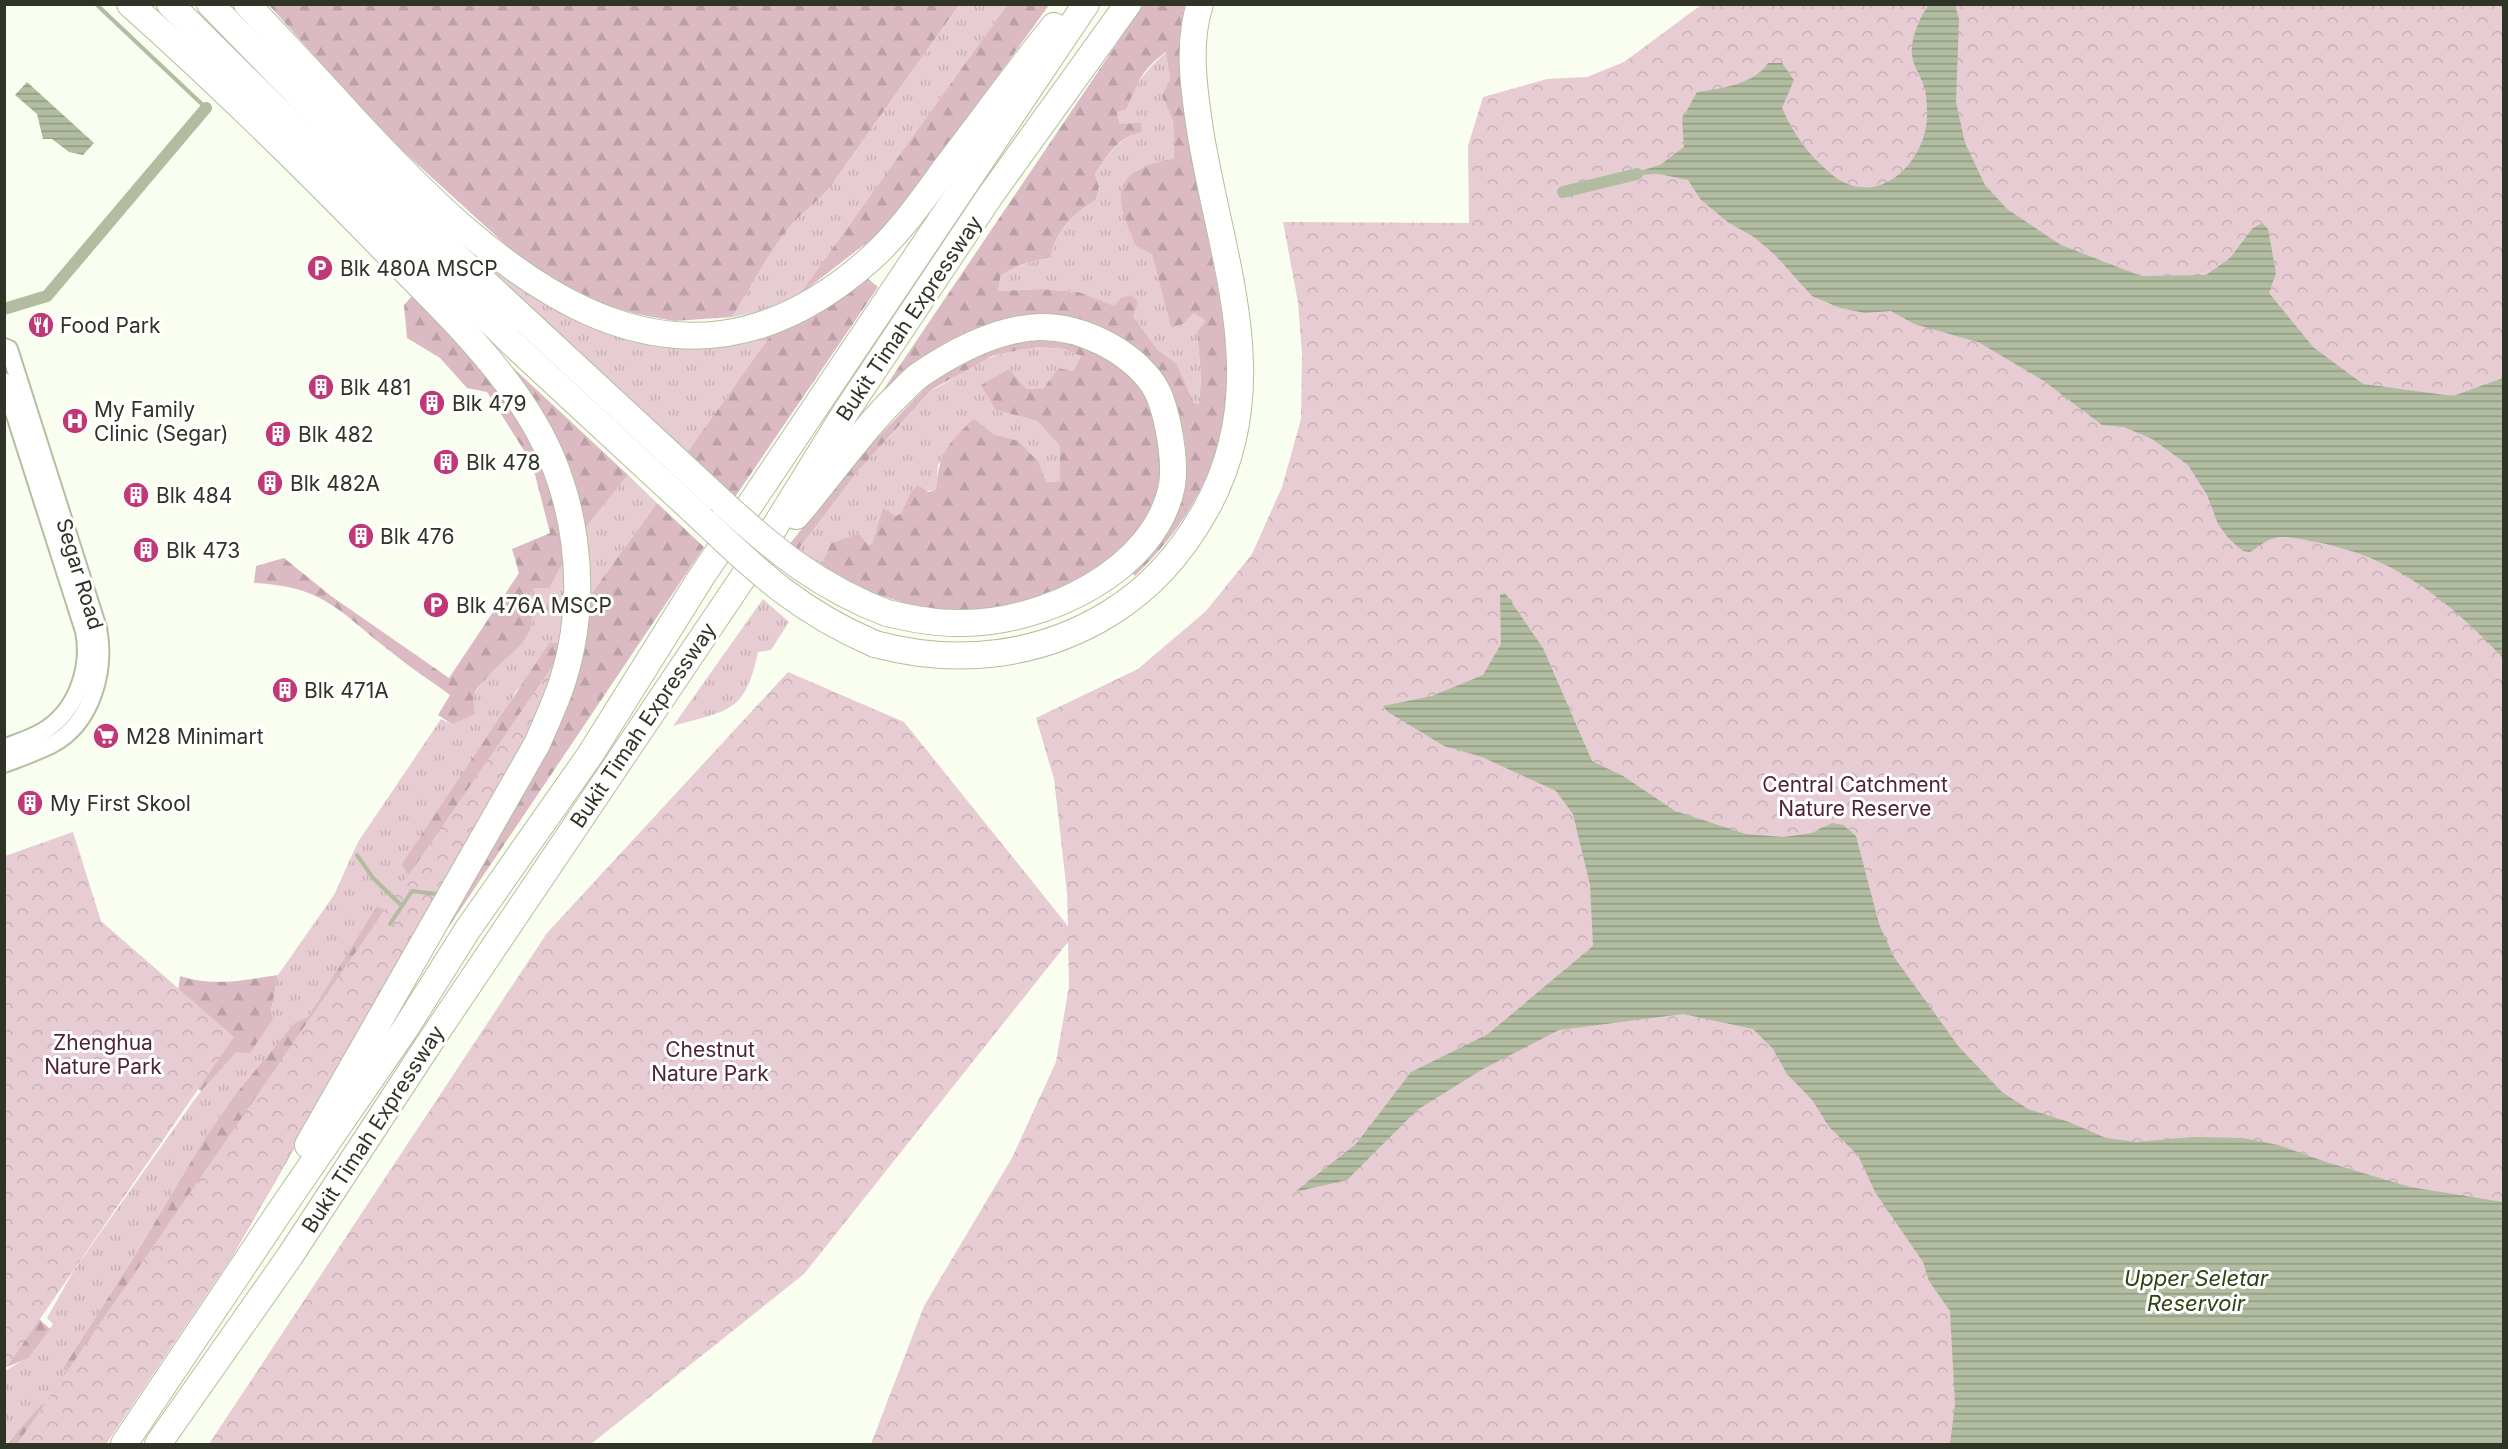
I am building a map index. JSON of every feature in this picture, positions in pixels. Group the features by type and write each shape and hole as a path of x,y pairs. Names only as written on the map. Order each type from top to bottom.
{"highway":[{"path":"130,4 190,58 349,213 473,344 526,410 547,449 562,485 573,527 577,593 574,630 563,680 537,744 306,1148 278,1214"},
{"path":"142,4 190,58"},
{"path":"170,4 512,343 761,575 814,615 875,644 932,656 980,656 1031,648 1062,638 1091,625 1128,602 1166,567 1183,547 1212,500 1223,474 1236,429 1242,381 1237,315 1213,202 1193,85 1196,18 1200,4"},
{"path":"210,4 452,252 754,532 809,575 852,599 887,613 931,622 964,624 998,621 1032,613 1068,599 1100,581 1133,554 1158,524 1172,484 1172,445 1154,385 1130,360 1090,336 1040,327 996,335 954,354 916,377 873,421 803,507 748,570"},
{"path":"247,4 435,205 483,246 523,276 574,305 613,322 687,337 750,328 793,313 818,299 871,259 916,207 1072,4"},
{"name":"Bukit Timah Expressway","path":"124,1444 405,1029 468,929 590,755 700,579 1086,4"},
{"name":"Bukit Timah Expressway","path":"158,1444 291,1256 438,1030 748,570 845,413 990,196 1128,4"}],"street":[{"name":"Segar Road","path":"4,347 9,349 98,628 101,661 98,682 91,699 74,724 53,744 4,764"},
{"name":"Segar Road","path":"4,381 84,631 87,658 79,688 61,716 47,729 4,748"}],"green space":[{"path":"269,5 959,5 830,187 779,240 732,317 674,321 636,314 602,304 564,287 520,258 382,132"},
{"path":"959,5 1007,5 799,295 761,311 732,317 779,240 830,187"},
{"path":"1007,5 1049,5 906,203 882,231 799,295"},
{"path":"1143,5 1185,5 1179,53 1181,86 1188,135 1222,312 1227,366 1223,419 1209,471 1181,523 1135,576 1132,573 1151,553 1166,532 1177,510 1184,487 1186,463 1184,439 1178,414 1167,388 1046,317 863,420","holes":["1166,52 1170,78 1162,96 1173,121 1174,158 1138,170 1129,177 1123,186 1121,195 1124,216 1136,246 1152,254 1171,328 1183,324 1194,313 1206,321 1197,332 1201,377 1199,404 1194,403 1177,364 1157,349 1133,316 1138,302 1131,295 1121,298 1114,306 1079,292 1041,289 998,291 1001,275 1020,265 1051,257 1061,231 1073,217 1096,200 1099,186 1095,174 1120,142 1142,132 1141,123 1120,124 1117,112 1126,109 1145,71"]},
{"name":"Central Catchment Nature Reserve","path":"1701,5 2503,5 2503,1444 871,1444 924,1306 1012,1158 1056,1062 1069,986 1068,942 804,1274 591,1444 209,1444 547,933 788,672 904,722 1068,926 1067,893 1054,779 1036,718 1138,669 1206,611 1252,554 1282,487 1301,419 1302,354 1298,302 1283,222 1469,223 1468,146 1483,97 1547,79 1587,77 1624,62"},
{"path":"1167,52 1170,78 1162,96 1173,121 1174,158 1137,170 1152,253 1171,328 1183,324 1194,313 1207,321 1197,333 1201,377 1199,404 1194,403 1177,364 1157,349 1133,316 1079,292 1041,289 998,291 1001,275 1020,265 1051,257 1061,231 1073,217 1096,200 1099,186 1095,174 1121,142 1142,131 1120,124 1117,112 1146,73"},
{"path":"465,246 537,297 571,317 606,333 643,343 682,348 724,346 770,336 686,454 462,250"},
{"path":"867,278 878,287 735,497 686,454 770,336 829,307"},
{"path":"413,295 493,384 527,433 541,459 556,496 566,564 560,568 550,588 535,588 529,596 532,612 527,635 477,689 473,697 475,714 452,724 438,715 450,695 397,657 329,603 297,589 254,583 256,566 284,558 331,596 449,678 519,573 512,549 550,533 532,463 487,392 467,388 440,358 407,338 404,305"},
{"path":"479,336 628,475 580,535"},
{"path":"1063,339 1105,354 1135,379 1157,413 1163,474 1150,519 1126,546 1095,572 1066,589 994,610 951,611 910,605 861,589 820,568 831,543 859,533 868,545 872,545 883,508 896,516 901,513 910,493 918,485 928,492 936,490 939,467 946,450 957,435 974,419 993,434 1018,441 1038,461 1046,482 1060,481 1060,446 1037,421 996,410 981,385 1009,369 1026,389 1044,388 1058,368 1073,371 1081,356 1064,349 1040,347 992,356 931,390 859,470 797,551 789,545 852,464 931,382 959,363 1017,340"},
{"path":"1040,347 1064,349 1081,356 1073,371 1058,368 1045,388 1026,389 996,410 1037,421 1060,446 1060,481 1046,482 1038,463 1027,450 1013,441 993,434 938,464 936,490 910,493 901,513 872,545 868,545 859,533 831,543 820,568 797,551 859,470 931,390 967,368 993,356"},
{"path":"628,475 657,503 583,605 580,535"},
{"path":"657,503 704,547 450,925 442,920 583,605"},
{"path":"566,564 567,586 561,644 516,691 413,884 392,914 377,907 308,1017 234,1096 205,1138 134,1257 63,1368 73,1383 59,1405 42,1404 22,1430 5,1444 5,1371 28,1357 53,1324 47,1318 74,1270 214,1074 271,1011 278,975 334,895 358,842 441,719 452,724 533,613 528,597 535,588 550,588 560,568"},
{"path":"763,599 789,622 771,650 758,652 753,672 740,698 721,712 673,726"},
{"path":"550,642 561,644 560,655 329,1088 233,1255 106,1444 7,1444 42,1404 59,1405 73,1383 63,1368 134,1257 205,1138 234,1096 295,1023 308,1017 377,906 392,914 413,884 402,864"},
{"path":"560,655 547,701 233,1255 106,1444 17,1444"},
{"name":"Zhenghua Nature Park","path":"73,832 101,921 234,1037 7,1367 4,1365 5,856"},
{"path":"278,975 271,1011 273,1019 250,1053 236,1052 201,1091 194,1086 177,1001 180,976 216,982"},
{"path":"38,1318 50,1329 28,1358 7,1367 5,1365"}],"water":[{"path":"1929,5 1955,5 1959,19 1956,102 1965,143 1985,185 2007,209 2061,245 2141,276 2206,275 2230,258 2252,229 2262,223 2268,229 2276,273 2269,293 2313,347 2363,384 2453,396 2503,378 2503,658 2439,599 2393,568 2367,557 2340,547 2287,537 2274,538 2250,552 2243,551 2229,539 2218,524 2207,495 2188,465 2152,439 2124,427 2102,425 2044,381 1978,342 1914,324 1891,311 1865,313 1840,308 1812,296 1775,255 1754,237 1729,223 1701,200 1688,180 1659,174 1637,175 1637,172 1660,165 1684,147 1682,119 1697,92 1746,81 1755,76 1768,63 1782,63 1794,80 1782,108 1802,144 1815,159 1830,173 1846,183 1861,187 1876,186 1890,180 1903,171 1913,158 1926,127 1925,90 1912,52 1916,30"},
{"path":"27,82 94,143 83,155 69,152 52,139 43,139 37,114 15,95"},
{"name":"Upper Seletar Reservoir","path":"1505,593 1543,648 1592,761 1623,776 1675,811 1746,834 1783,837 1812,833 1832,823 1843,825 1856,836 1879,924 1894,957 1959,1047 2002,1092 2028,1109 2069,1122 2106,1138 2136,1142 2193,1137 2243,1138 2278,1145 2410,1187 2503,1202 2503,1444 1950,1444 1955,1404 1950,1311 1929,1281 1923,1262 1875,1192 1858,1155 1829,1127 1813,1101 1787,1074 1773,1049 1753,1029 1683,1014 1559,1030 1483,1069 1417,1110 1347,1180 1295,1192 1356,1144 1411,1072 1488,1034 1593,946 1590,885 1573,814 1556,791 1482,757 1444,746 1388,712 1383,706 1432,696 1483,675 1501,644 1500,595"}],"waterway":[{"path":"96,4 206,108"},
{"path":"4,309 47,296 206,108"},
{"path":"1563,192 1637,174"},
{"path":"357,855 373,878 402,906"},
{"path":"390,924 412,891 436,894"}],"place":[{"name":"Blk 480A MSCP","path":"320,268"},
{"name":"Food Park","path":"41,325"},
{"name":"Blk 481","path":"321,387"},
{"name":"Blk 479","path":"432,403"},
{"name":"My Family Clinic (Segar)","path":"75,421"},
{"name":"Blk 482","path":"278,434"},
{"name":"Blk 478","path":"446,462"},
{"name":"Blk 482A","path":"270,483"},
{"name":"Blk 484","path":"136,495"},
{"name":"Blk 476","path":"361,536"},
{"name":"Blk 473","path":"146,550"},
{"name":"Blk 476A MSCP","path":"436,605"},
{"name":"Blk 471A","path":"285,690"},
{"name":"M28 Minimart","path":"106,736"},
{"name":"My First Skool","path":"30,803"}],"park label":[{"name":"Chestnut Nature Park","path":"710,1061"}]}
